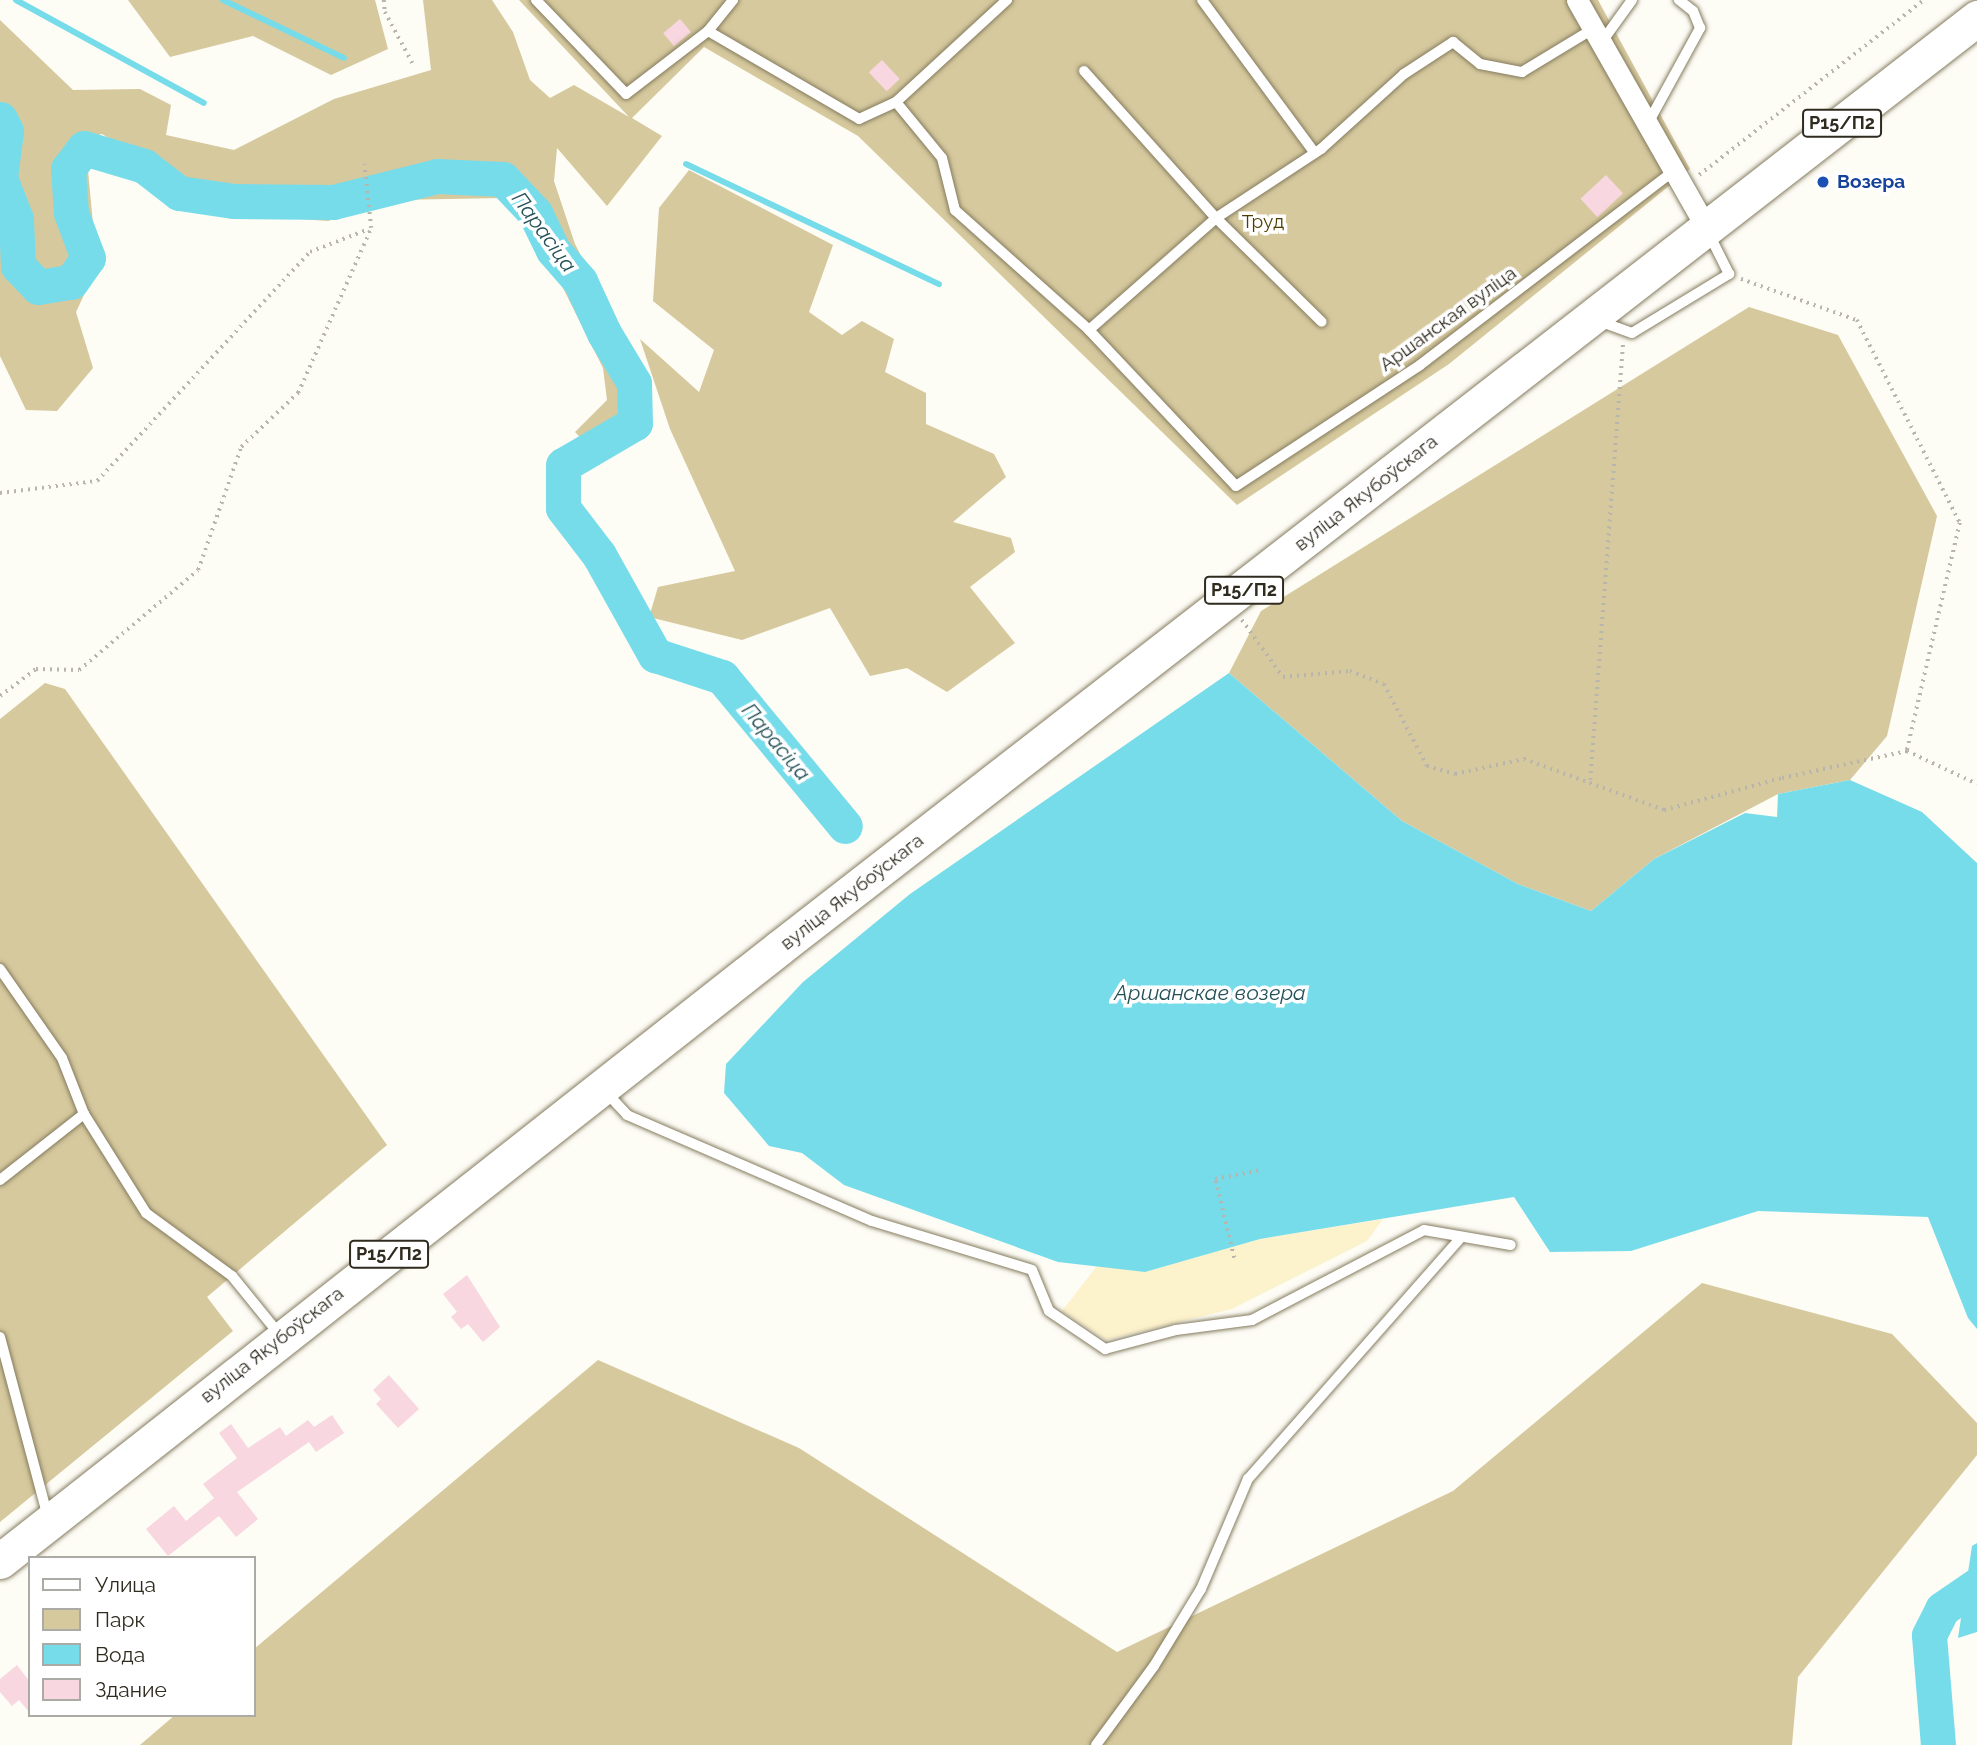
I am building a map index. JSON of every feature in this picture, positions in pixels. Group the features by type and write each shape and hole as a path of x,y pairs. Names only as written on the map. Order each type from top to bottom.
{"main road":[{"name":"Р15/П2","path":"1706,228 1977,18"},
{"name":"вуліца Якубоўскага","path":"0,1561 281,1337 1706,228"}],"street":[{"path":"1577,0 1595,38 1706,228"}],"lane":[{"path":"536,0 626,94 708,31 733,0"},
{"path":"708,31 859,119 896,102 1007,0"},
{"path":"1202,0 1315,153"},
{"path":"896,102 942,158 955,211 1089,330 1216,218 1315,153 1404,74 1453,42 1480,64 1522,72 1595,38 1632,0"},
{"path":"1647,125 1700,27 1693,11 1679,0"},
{"path":"1084,71 1216,218 1322,322"},
{"name":"Аршанская вуліца","path":"1089,330 1236,486 1420,365 1679,179"},
{"path":"1590,318 1632,333 1729,274 1706,228"},
{"path":"0,969 62,1058 84,1114 146,1213 232,1276 281,1337"},
{"path":"602,1088 627,1115 872,1221 1032,1270 1049,1311 1105,1349 1176,1330 1252,1320 1424,1230 1511,1245"},
{"path":"0,1180 84,1114"},
{"path":"1096,1745 1154,1666 1201,1589 1248,1479 1461,1237"},
{"path":"0,1337 49,1522"}],"path":[{"path":"384,0 385,12 413,64"},
{"path":"1679,179 1924,0"},
{"path":"0,696 36,669 79,670 198,570 241,447 299,393 371,228 364,164"},
{"path":"0,493 97,481 310,252 371,228"},
{"path":"1729,274 1857,320 1959,523 1907,751"},
{"path":"1590,780 1624,330"},
{"path":"1229,601 1283,677 1350,671 1384,684 1427,766 1455,774 1524,759 1590,780 1664,810 1782,778 1907,751 1977,784"},
{"path":"1234,1258 1215,1179 1261,1170"}],"green space":[{"path":"128,0 375,0 388,49 331,75 253,36 170,57"},
{"name":"Труд","path":"423,0 492,0 513,32 530,80 550,98 574,85 629,117 519,0 1598,0 1690,169 1449,364 1237,505 858,136 704,47 632,118 662,136 607,206 557,148 554,181 575,244 642,374 644,424 602,460 575,432 607,400 603,368 557,276 503,198 393,200 328,221 213,213 197,190 102,134 85,138 97,267 76,312 93,368 57,411 26,410 0,356 0,20 73,90 140,89 171,105 166,135 234,150 334,99 431,70"},
{"path":"689,170 833,245 809,312 842,335 862,321 894,339 885,372 926,393 926,424 994,454 1006,477 953,522 1011,538 1015,552 970,587 1015,643 947,692 907,668 870,676 830,608 742,640 649,617 658,587 735,571 670,429 640,339 699,392 714,350 653,301 659,208"},
{"path":"1749,307 1838,335 1937,516 1887,736 1850,780 1778,794 1654,859 1591,911 1518,884 1402,821 1229,673 1261,611"},
{"path":"45,683 65,689 387,1145 207,1297 233,1331 0,1522 0,719"},
{"path":"1702,1283 1892,1334 1977,1423 1977,1455 1798,1677 1792,1745 140,1745 173,1717 256,1717 256,1647 598,1360 799,1448 1117,1652 1453,1491"}],"sand":[{"path":"1383,1219 1367,1241 1232,1309 1106,1340 1062,1311 1097,1266 1145,1272 1260,1239"}],"water":[{"name":"Аршанскае возера","path":"1229,673 1402,821 1518,884 1591,911 1654,859 1745,813 1777,817 1778,794 1850,780 1922,812 1977,863 1977,1329 1968,1318 1928,1217 1758,1211 1631,1251 1550,1252 1514,1197 1260,1239 1145,1272 1058,1262 844,1185 802,1153 769,1146 724,1093 726,1064 803,982 910,894"},
{"path":"1977,1543 1977,1632 1958,1638 1972,1546"}],"building":[{"path":"680,19 691,32 674,46 663,33"},
{"path":"882,60 900,79 887,91 869,72"},
{"path":"1606,175 1623,193 1597,217 1580,199"},
{"path":"467,1275 500,1327 483,1342 468,1324 461,1329 451,1317 457,1312 443,1294"},
{"path":"389,1375 419,1409 398,1428 376,1404 381,1399 373,1390"},
{"path":"332,1415 344,1433 316,1452 309,1442 237,1492 258,1519 236,1537 219,1516 168,1556 146,1529 174,1506 186,1521 214,1498 203,1484 237,1458 219,1433 231,1424 248,1448 280,1427 286,1436 308,1420 314,1427"},
{"path":"17,1665 28,1679 28,1711 19,1700 12,1706 0,1692 0,1679"}],"waterway":[{"path":"16,0 204,103"},
{"path":"223,0 344,58"},
{"name":"Парасіца","path":"0,119 6,131 0,178 16,219 18,266 38,287 71,282 88,258 71,213 68,169 84,148 144,166 179,193 234,201 333,202 437,176 503,179 535,213 553,250 580,281 604,333 634,383 635,423 563,465 563,508 599,555 655,655 722,677 845,826"},
{"path":"686,164 939,284"},
{"name":"Парасіца","path":"1938,1745 1929,1635 1942,1609 1977,1585"}],"place":[{"name":"Возера","path":"1823,182"}]}
